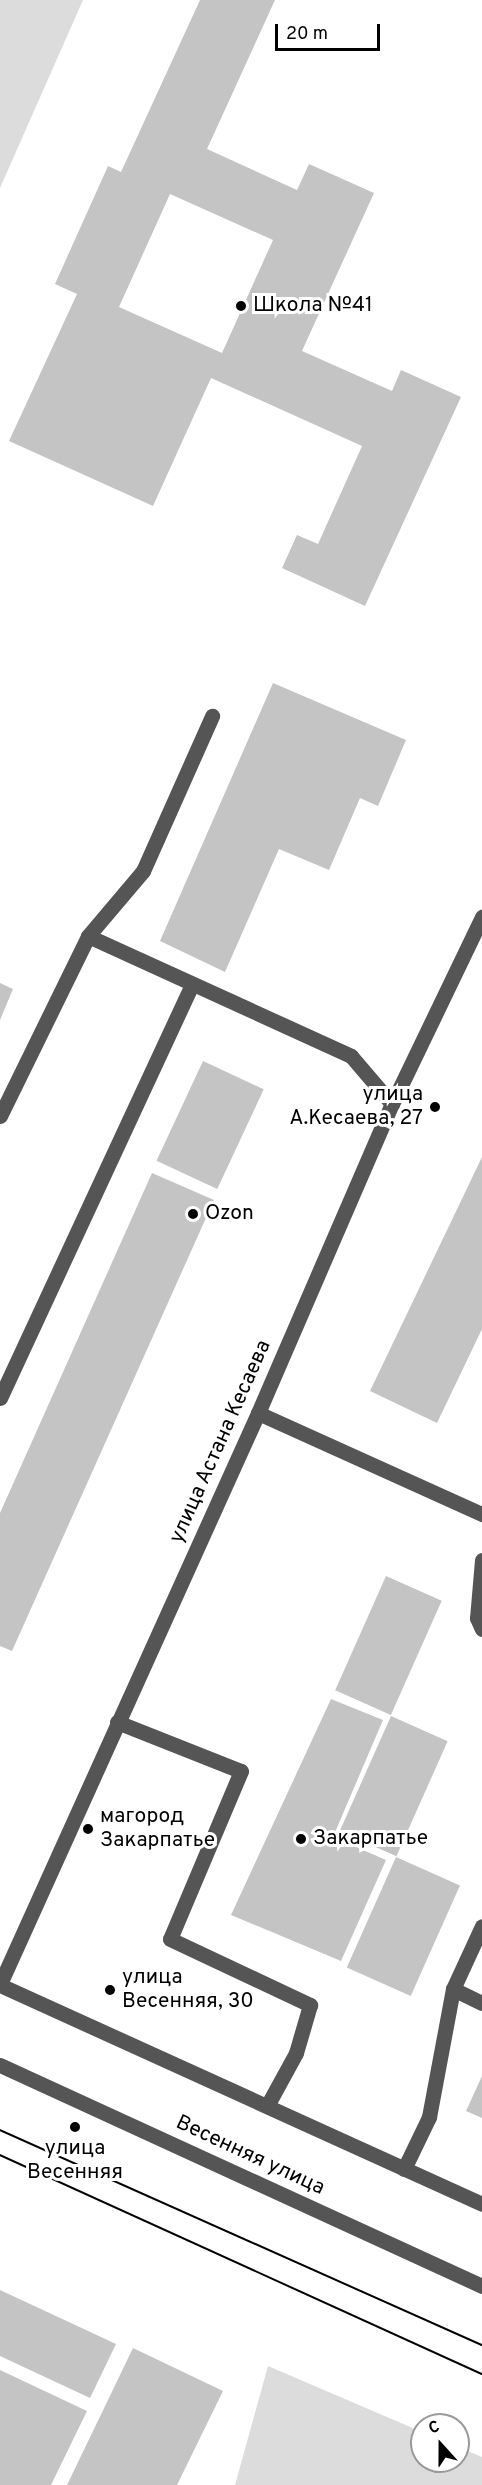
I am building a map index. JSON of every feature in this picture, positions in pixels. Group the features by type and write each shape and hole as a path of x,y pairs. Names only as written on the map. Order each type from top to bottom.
{"street":[{"path":"0,1116 88,936 143,871 212,716"},
{"name":"улица Астана Кесаева","path":"0,1985 258,1413 392,1104 482,917"},
{"path":"88,936 192,986 351,1056 392,1104"},
{"path":"0,1398 192,986"},
{"path":"258,1413 482,1514"},
{"path":"482,1560 477,1618 482,1629"},
{"path":"117,1722 241,1771 170,1939 310,2005 296,2053 267,2106"},
{"path":"404,2169 429,2117 453,1989 482,1926"},
{"path":"0,1985 482,2204"},
{"path":"453,1989 482,2003"},
{"name":"Весенняя улица","path":"0,2065 482,2286"}],"shaded area":[{"path":"0,0 83,0 0,188"},
{"path":"268,2366 410,2427 410,2473 470,2473 470,2452 482,2457 482,2485 235,2485"}],"building":[{"path":"200,0 275,0 207,149 297,190 309,164 374,193 302,351 392,391 401,370 461,397 365,606 282,568 297,535 318,544 362,446 211,378 153,506 9,441 77,294 55,284 108,166 121,172","holes":["170,194 273,240 222,353 119,307"]},
{"path":"273,683 406,740 378,806 360,798 329,870 279,849 225,972 160,941"},
{"path":"0,983 13,989 0,1020"},
{"path":"203,1061 264,1089 217,1189 157,1161"},
{"path":"482,1157 482,1329 437,1423 370,1391"},
{"path":"152,1173 214,1200 12,1651 0,1646 0,1513"},
{"path":"386,1576 442,1601 391,1715 335,1690"},
{"path":"331,1699 383,1720 333,1837 386,1860 341,1961 231,1915"},
{"path":"391,1716 448,1741 396,1856 340,1831"},
{"path":"396,1857 460,1885 411,1996 347,1968"},
{"path":"482,2076 482,2118 466,2111"},
{"path":"0,2290 116,2344 90,2398 0,2356"},
{"path":"133,2348 223,2391 177,2485 67,2485"},
{"path":"0,2370 87,2411 51,2485 0,2485"}],"tram line":[{"path":"0,2130 482,2345"},
{"path":"0,2155 482,2374"}],"place":[{"name":"Школа №41","path":"241,306"},
{"name":"улица А.Кесаева, 27","path":"435,1107"},
{"name":"Ozon","path":"193,1214"},
{"name":"магород Закарпатье","path":"88,1829"},
{"name":"Закарпатье","path":"301,1839"},
{"name":"улица Весенняя, 30","path":"110,1990"},
{"name":"улица Весенняя","path":"75,2127"}]}
